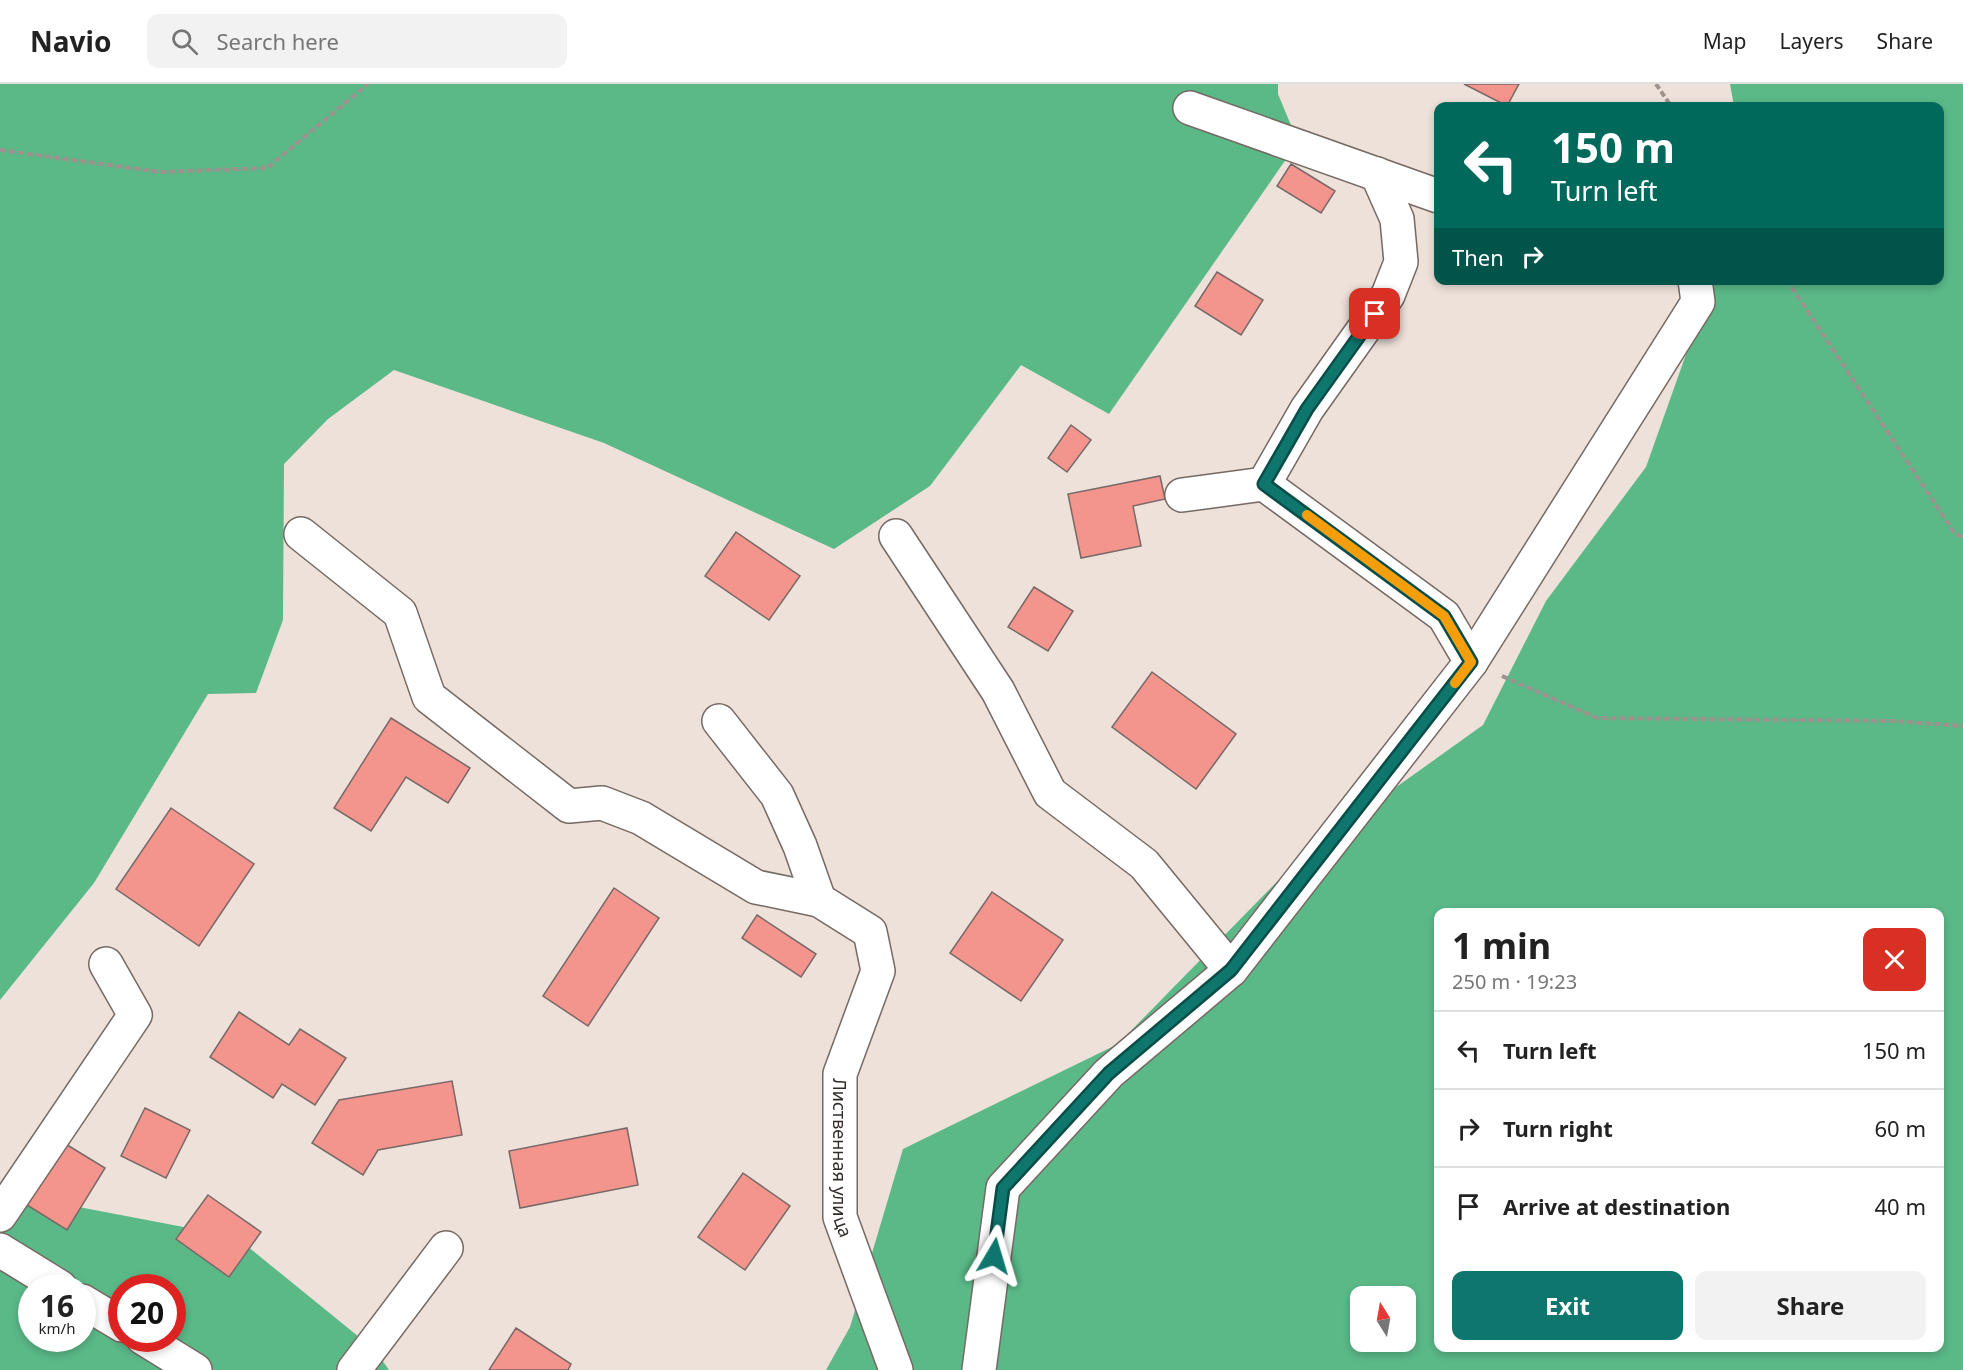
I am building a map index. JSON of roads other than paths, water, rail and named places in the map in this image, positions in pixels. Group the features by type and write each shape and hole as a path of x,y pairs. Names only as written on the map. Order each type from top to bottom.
{"street":[{"path":"1191,108 1434,195"},
{"path":"1264,484 1307,409 1388,296 1401,262 1397,219 1377,174"},
{"path":"979,1370 1003,1188 1109,1073 1231,970 1471,662 1698,302 1696,285"},
{"path":"1182,495 1264,484 1444,616 1471,662"},
{"path":"301,534 400,613 429,697 569,806 602,802 641,818 756,887 819,900"},
{"path":"896,536 998,691 1050,793 1144,864 1231,970"},
{"path":"719,721 777,795 800,846 819,900"},
{"name":"Лиственная улица","path":"819,900 870,932 878,971 840,1074 840,1217 896,1370"},
{"path":"0,1215 135,1015 106,964"},
{"path":"354,1370 446,1248"},
{"path":"0,1250 39,1274"},
{"path":"166,1352 195,1370"}]}
